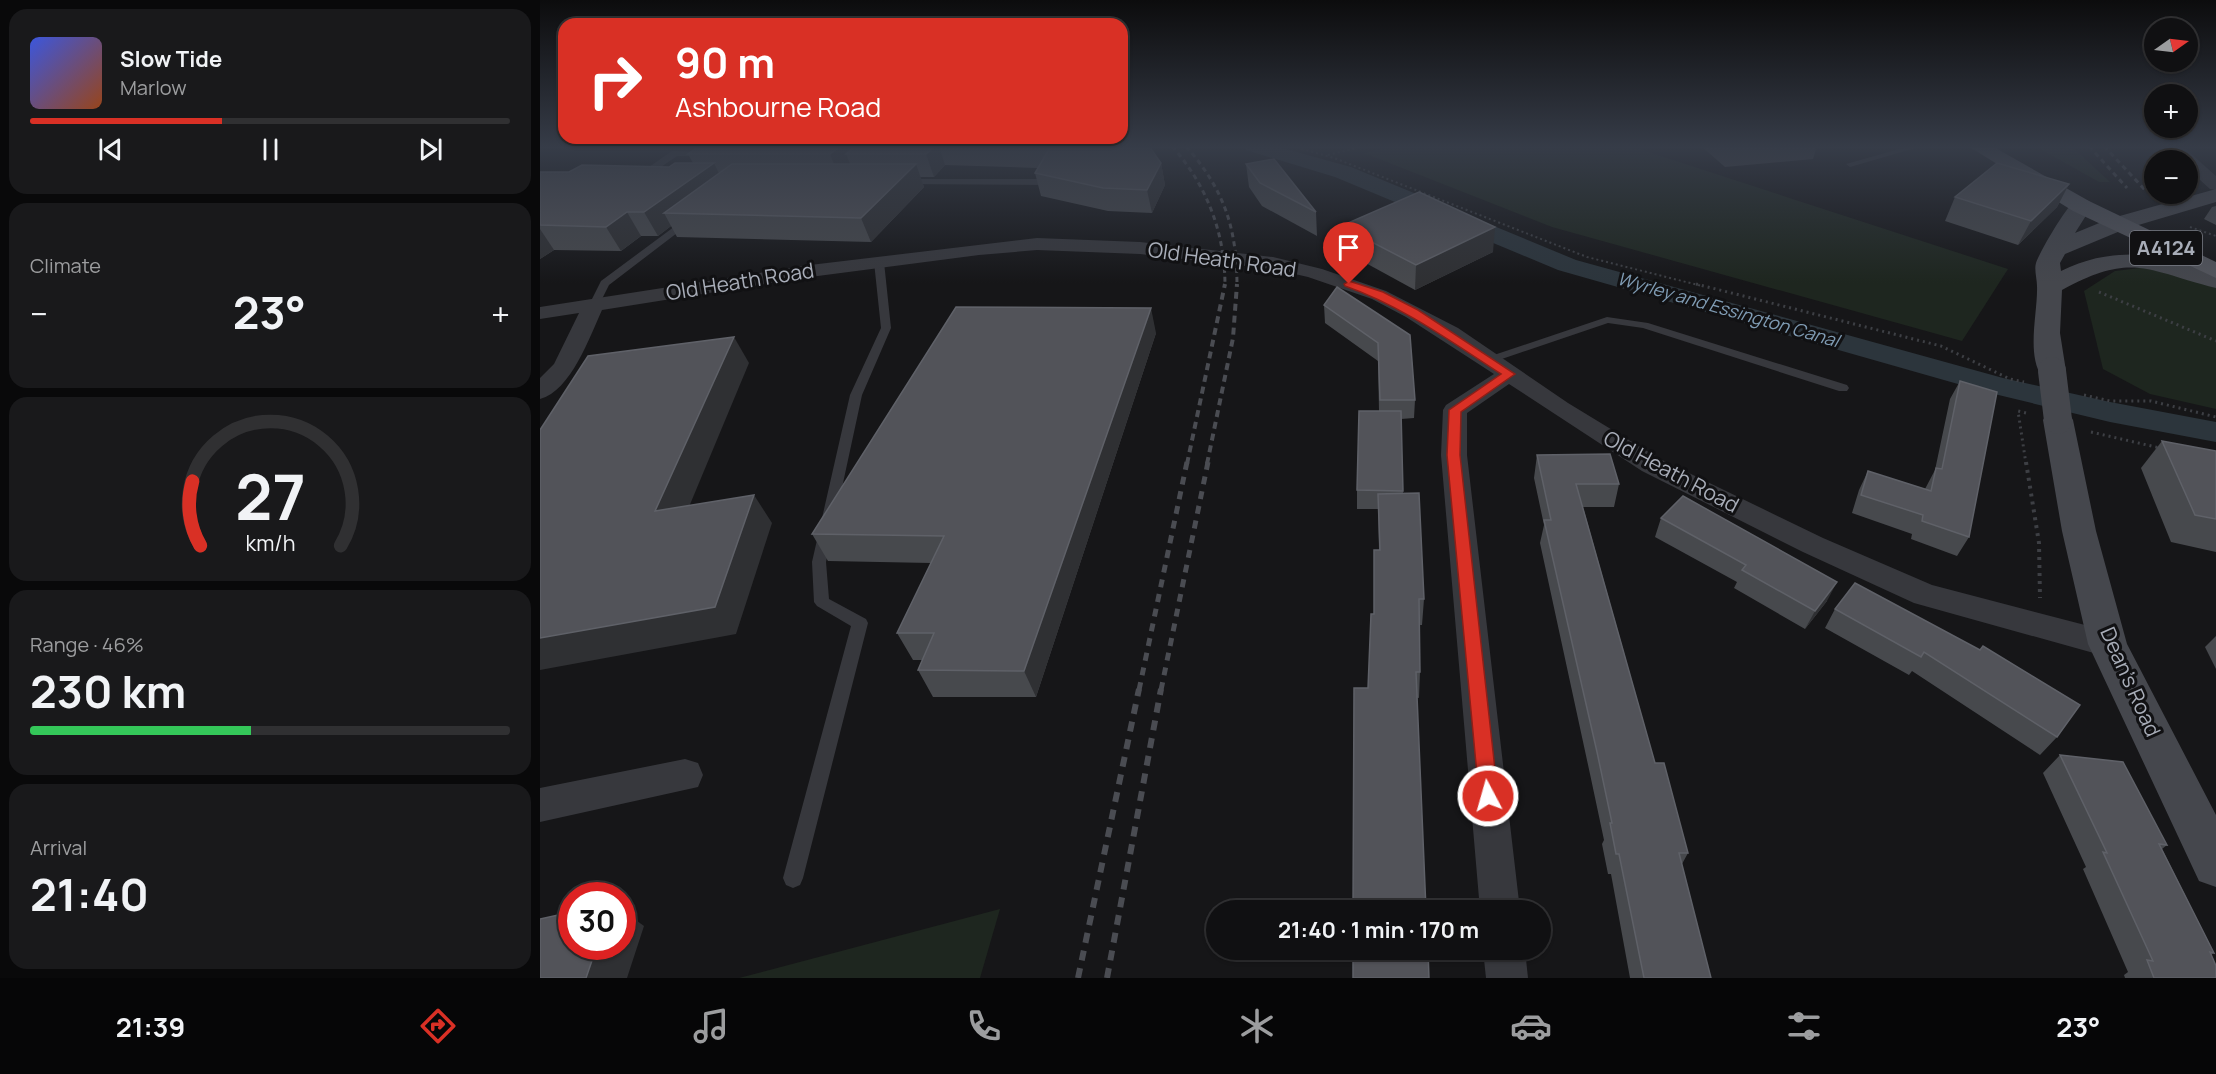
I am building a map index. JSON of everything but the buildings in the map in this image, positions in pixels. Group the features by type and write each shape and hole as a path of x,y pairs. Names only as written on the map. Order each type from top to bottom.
{"main road":[{"name":"A4124","path":"2056,192 2117,224 2141,227 2216,253"},
{"name":"A4124","path":"2089,192 2141,227 2216,271"}],"street":[{"path":"2050,287 2104,249 2141,227 2216,195"},
{"path":"2056,249 2068,223 2081,206"},
{"path":"2056,249 2117,224"},
{"name":"Old Heath Road","path":"540,313 979,249 1077,244 1273,263 1315,273 1379,295 1450,333 1559,408 1651,465 1813,545 1925,595 2109,644"},
{"name":"Dean's Road","path":"2056,249 2048,263 2050,287 2042,378 2065,412 2079,531 2109,644 2216,864"},
{"path":"2073,273 2107,260 2146,259 2184,268 2216,280"},
{"path":"540,392 564,367 594,305"},
{"path":"1499,367 1455,410 1454,444 1499,900"},
{"path":"540,805 685,776"},
{"path":"1505,960 1507,978"}],"lane":[{"path":"594,305 605,283 695,216"},
{"path":"794,878 860,623 822,602 819,562 856,395 886,328 879,262"},
{"path":"1499,367 1606,320 1618,320 1644,325 1843,388"}],"path":[{"path":"1418,192 1587,256 1941,346 2010,379 2042,378"},
{"path":"2095,291 2216,341"},
{"path":"2065,412 2110,401 2151,401 2216,417"},
{"path":"2018,411 2039,543 2040,626"},
{"path":"2065,412 2169,450"}],"shaded area":[{"path":"1462,192 1770,192 2008,269 1962,341 1552,227"},
{"path":"2156,266 2216,286 2216,409 2150,394 2103,369 2084,291 2115,271"},
{"path":"1000,909 980,978 739,978"}],"waterway":[{"name":"Wyrley and Essington Canal","path":"1390,192 1567,265 1997,386 2110,412 2216,432"}],"railway":[{"path":"1203,192 1212,211 1222,247 1225,284"},
{"path":"1218,192 1231,227 1237,285"},
{"path":"1187,464 1225,284"},
{"path":"1207,464 1233,338 1237,285"},
{"path":"1139,690 1187,462"},
{"path":"1161,690 1208,462"},
{"path":"1078,978 1139,689"},
{"path":"1107,978 1161,689"}],"route":[{"path":"1349,284 1414,312 1450,333 1509,374 1455,410 1454,455 1488,796"}]}
